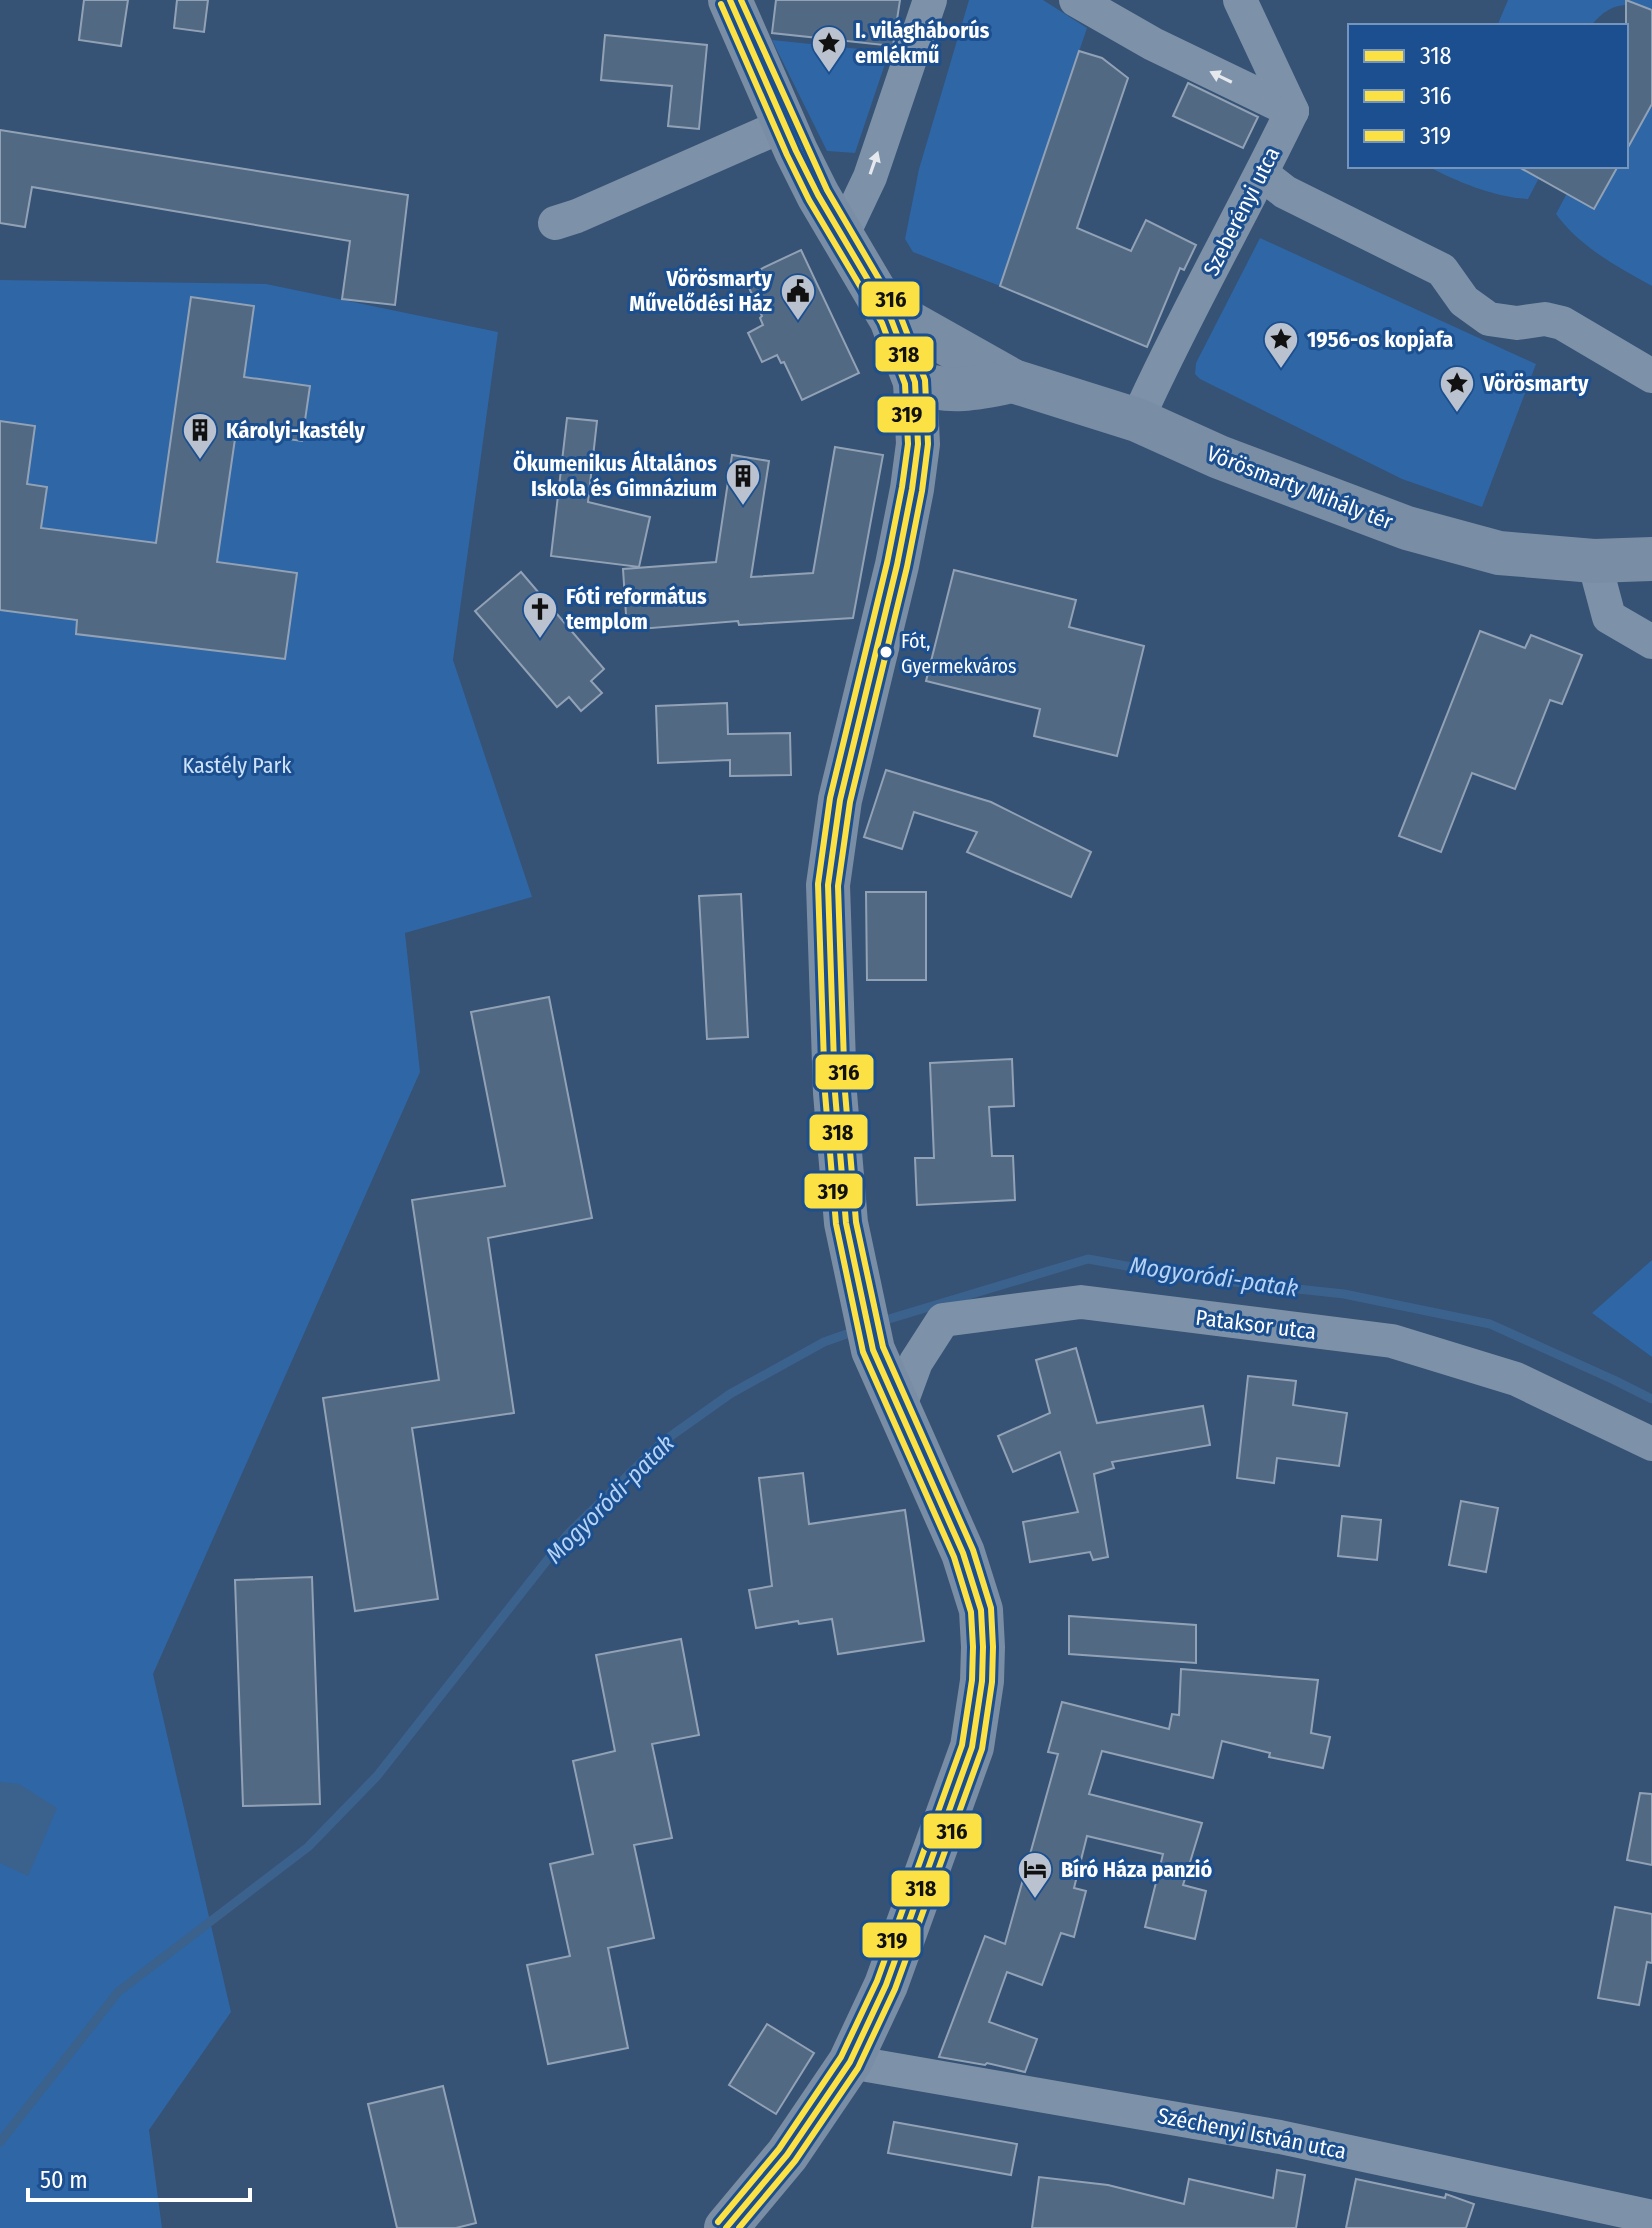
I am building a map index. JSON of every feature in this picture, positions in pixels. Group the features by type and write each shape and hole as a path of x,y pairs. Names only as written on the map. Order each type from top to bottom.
{"main road":[{"path":"726,2228 787,2155 850,2062 886,1985 972,1747 982,1681 981,1610 973,1583 958,1540 898,1411 868,1327 846,1223 835,1093 828,885 840,800 897,565 912,489 918,444 915,382 891,319 818,195 784,125 732,1"},
{"name":"Vörösmarty Mihály tér","path":"879,296 910,323 990,380"},
{"name":"Vörösmarty Mihály tér","path":"915,382 926,369 943,360 990,380 1137,420 1219,457 1407,528 1499,553 1594,561 1652,559"},
{"path":"918,444 990,380"}],"street":[{"path":"843,234 870,177 930,0"},
{"path":"1076,0 1153,44 1292,111"},
{"path":"1240,0 1292,111"},
{"name":"Szeberényi utca","path":"1137,420 1292,111"},
{"path":"555,223 784,125"},
{"path":"1262,174 1285,192 1442,270 1464,301 1489,319 1517,323 1545,319 1562,323 1652,376"},
{"path":"1594,561 1609,617 1652,642"},
{"name":"Pataksor utca","path":"898,1411 916,1362 943,1320 1081,1302 1392,1341 1516,1379 1652,1444"},
{"name":"Széchenyi István utca","path":"850,2062 1280,2137 1652,2217"}],"green space":[{"path":"969,0 1043,0 1087,28 1000,286 913,252 905,239 919,169"},
{"path":"1508,0 1652,0 1652,11 1618,6 1604,13 1593,24 1498,24"},
{"path":"772,40 889,52 855,153 827,151"},
{"path":"1652,104 1652,286 1587,246 1556,214 1567,193 1595,208 1617,168 1628,168 1628,147"},
{"path":"1431,168 1521,168 1539,178 1528,199 1476,188"},
{"path":"1260,238 1536,364 1482,507 1402,479 1195,374 1196,363"},
{"name":"Kastély Park","path":"0,280 266,284 498,332 453,660 532,897 405,933 420,1072 153,1674 231,2012 149,2130 162,2228 0,2228"},
{"path":"1652,1260 1652,1357 1592,1313"}],"shaded area":[{"path":"0,1782 19,1784 57,1808 28,1876 0,1863"}],"building":[{"path":"84,0 128,0 121,46 79,40"},
{"path":"177,0 208,0 204,32 174,28"},
{"path":"776,0 900,0 893,46 772,33"},
{"path":"1626,0 1652,10 1652,104 1628,147 1628,24"},
{"path":"605,35 707,45 699,129 668,126 672,86 601,80"},
{"path":"1079,51 1102,58 1128,78 1077,228 1131,251 1146,220 1196,245 1184,270 1180,268 1147,347 1000,286"},
{"path":"1188,83 1258,117 1243,148 1173,116"},
{"path":"0,130 408,195 395,305 342,299 350,241 32,187 25,227 0,223"},
{"path":"1521,168 1617,168 1594,209"},
{"name":"Vörösmarty Művelődési Ház","path":"801,250 859,373 802,400 784,362 781,363 777,355 762,362 748,333 763,325 744,277"},
{"name":"Károlyi-kastély","path":"191,297 254,306 244,377 310,386 302,441 236,432 217,562 297,573 285,659 76,634 77,620 0,610 0,421 35,426 27,484 47,487 41,528 156,543"},
{"path":"567,418 597,421 588,502 650,517 639,567 551,556"},
{"path":"835,447 883,455 853,618 739,625 738,621 627,630 623,569 716,562 732,455 769,461 751,577 813,573"},
{"path":"954,570 1076,600 1069,627 1144,646 1117,756 1034,736 1040,709 926,681"},
{"name":"Fóti református templom","path":"521,572 604,669 591,681 602,693 581,711 569,697 557,707 475,611"},
{"path":"1480,631 1525,648 1531,635 1582,655 1562,704 1550,700 1515,789 1472,773 1441,852 1399,836"},
{"path":"727,703 728,734 790,733 791,775 730,776 730,760 658,763 656,706"},
{"path":"886,770 991,802 1091,852 1071,897 967,852 977,832 914,812 902,849 864,837"},
{"path":"866,892 926,892 926,980 867,980"},
{"path":"741,894 748,1037 707,1039 699,896"},
{"path":"549,997 592,1218 488,1238 514,1413 412,1428 438,1599 355,1611 323,1398 439,1380 412,1200 505,1186 471,1012"},
{"path":"1012,1059 1014,1106 989,1107 992,1156 1013,1156 1015,1200 917,1205 915,1158 934,1158 930,1063"},
{"path":"1076,1348 1097,1423 1203,1406 1210,1445 1112,1462 1114,1468 1094,1474 1108,1557 1093,1560 1090,1552 1030,1562 1023,1522 1078,1512 1060,1452 1013,1472 998,1436 1050,1413 1036,1360"},
{"path":"1248,1376 1296,1381 1293,1405 1347,1413 1339,1466 1277,1458 1274,1483 1237,1478"},
{"path":"803,1473 809,1524 905,1510 924,1641 838,1654 832,1619 756,1628 749,1590 772,1586 759,1478"},
{"path":"1461,1501 1498,1508 1486,1572 1449,1565"},
{"path":"1342,1516 1381,1520 1377,1560 1338,1556"},
{"path":"312,1577 320,1804 243,1806 235,1580"},
{"path":"1069,1616 1196,1625 1196,1663 1069,1654"},
{"path":"681,1639 699,1735 652,1744 672,1838 634,1845 654,1938 608,1948 628,2048 548,2064 527,1965 570,1956 550,1864 593,1854 573,1761 615,1751 596,1655"},
{"path":"1181,1669 1318,1680 1311,1733 1330,1737 1323,1768 1269,1757 1270,1753 1222,1741 1213,1778 1102,1751 1089,1794 1202,1823 1183,1885 1206,1891 1195,1939 1145,1927 1163,1854 1087,1836 1074,1888 1086,1891 1074,1937 1061,1933 1042,1985 1007,1972 989,2022 1037,2039 1025,2072 939,2057 985,1936 1005,1944 1058,1754 1048,1752 1062,1702 1169,1729 1172,1714 1179,1715"},
{"path":"1640,1793 1652,1794 1652,1865 1627,1860"},
{"path":"1615,1907 1652,1914 1652,1963 1647,1962 1639,2005 1598,1998"},
{"path":"767,2024 814,2053 776,2114 729,2085"},
{"path":"443,2086 476,2223 456,2228 397,2228 368,2104"},
{"path":"894,2122 1017,2144 1011,2175 888,2153"},
{"path":"1277,2170 1305,2175 1296,2228 1032,2228 1039,2177 1108,2185 1184,2204 1189,2179 1273,2198"},
{"path":"1356,2179 1445,2198 1446,2194 1474,2204 1466,2228 1346,2228"}],"waterway":[{"name":"Mogyoródi-patak","path":"879,1322 1088,1259 1187,1277 1344,1294 1490,1324 1652,1399"},
{"name":"Mogyoródi-patak","path":"0,2142 118,1992 308,1847 377,1776 567,1535 661,1443 730,1394 824,1342 858,1330"}],"transit line":[{"name":"318","path":"726,2228 787,2155 850,2062 886,1985 972,1747 982,1681 983,1647 981,1610 963,1553 873,1350 846,1223 835,1093 828,885 840,800 897,565 912,489 918,444 915,382 891,319 818,195 796,151 730,0"},
{"name":"316","path":"739,2228 795,2161 858,2068 895,1989 982,1749 992,1682 993,1647 991,1608 973,1550 883,1347 856,1222 845,1092 838,886 850,802 907,567 922,491 928,444 925,380 900,315 827,190 741,0"},
{"name":"319","path":"718,2222 779,2149 841,2057 877,1981 962,1745 972,1680 973,1647 971,1612 954,1557 863,1352 836,1224 825,1093 818,884 830,798 887,563 902,487 908,444 905,384 882,323 809,200 787,155 721,4"}],"place":[{"name":"I. világháborús emlékmű","path":"829,74"},
{"name":"Vörösmarty Művelődési Ház","path":"798,322"},
{"name":"1956-os kopjafa","path":"1281,370"},
{"name":"Vörösmarty","path":"1457,414"},
{"name":"Károlyi-kastély","path":"200,461"},
{"name":"Ökumenikus Általános Iskola és Gimnázium","path":"743,507"},
{"name":"Fóti református templom","path":"540,640"},
{"name":"Fót, Gyermekváros","path":"886,652"},
{"name":"Bíró Háza panzió","path":"1035,1900"}]}
